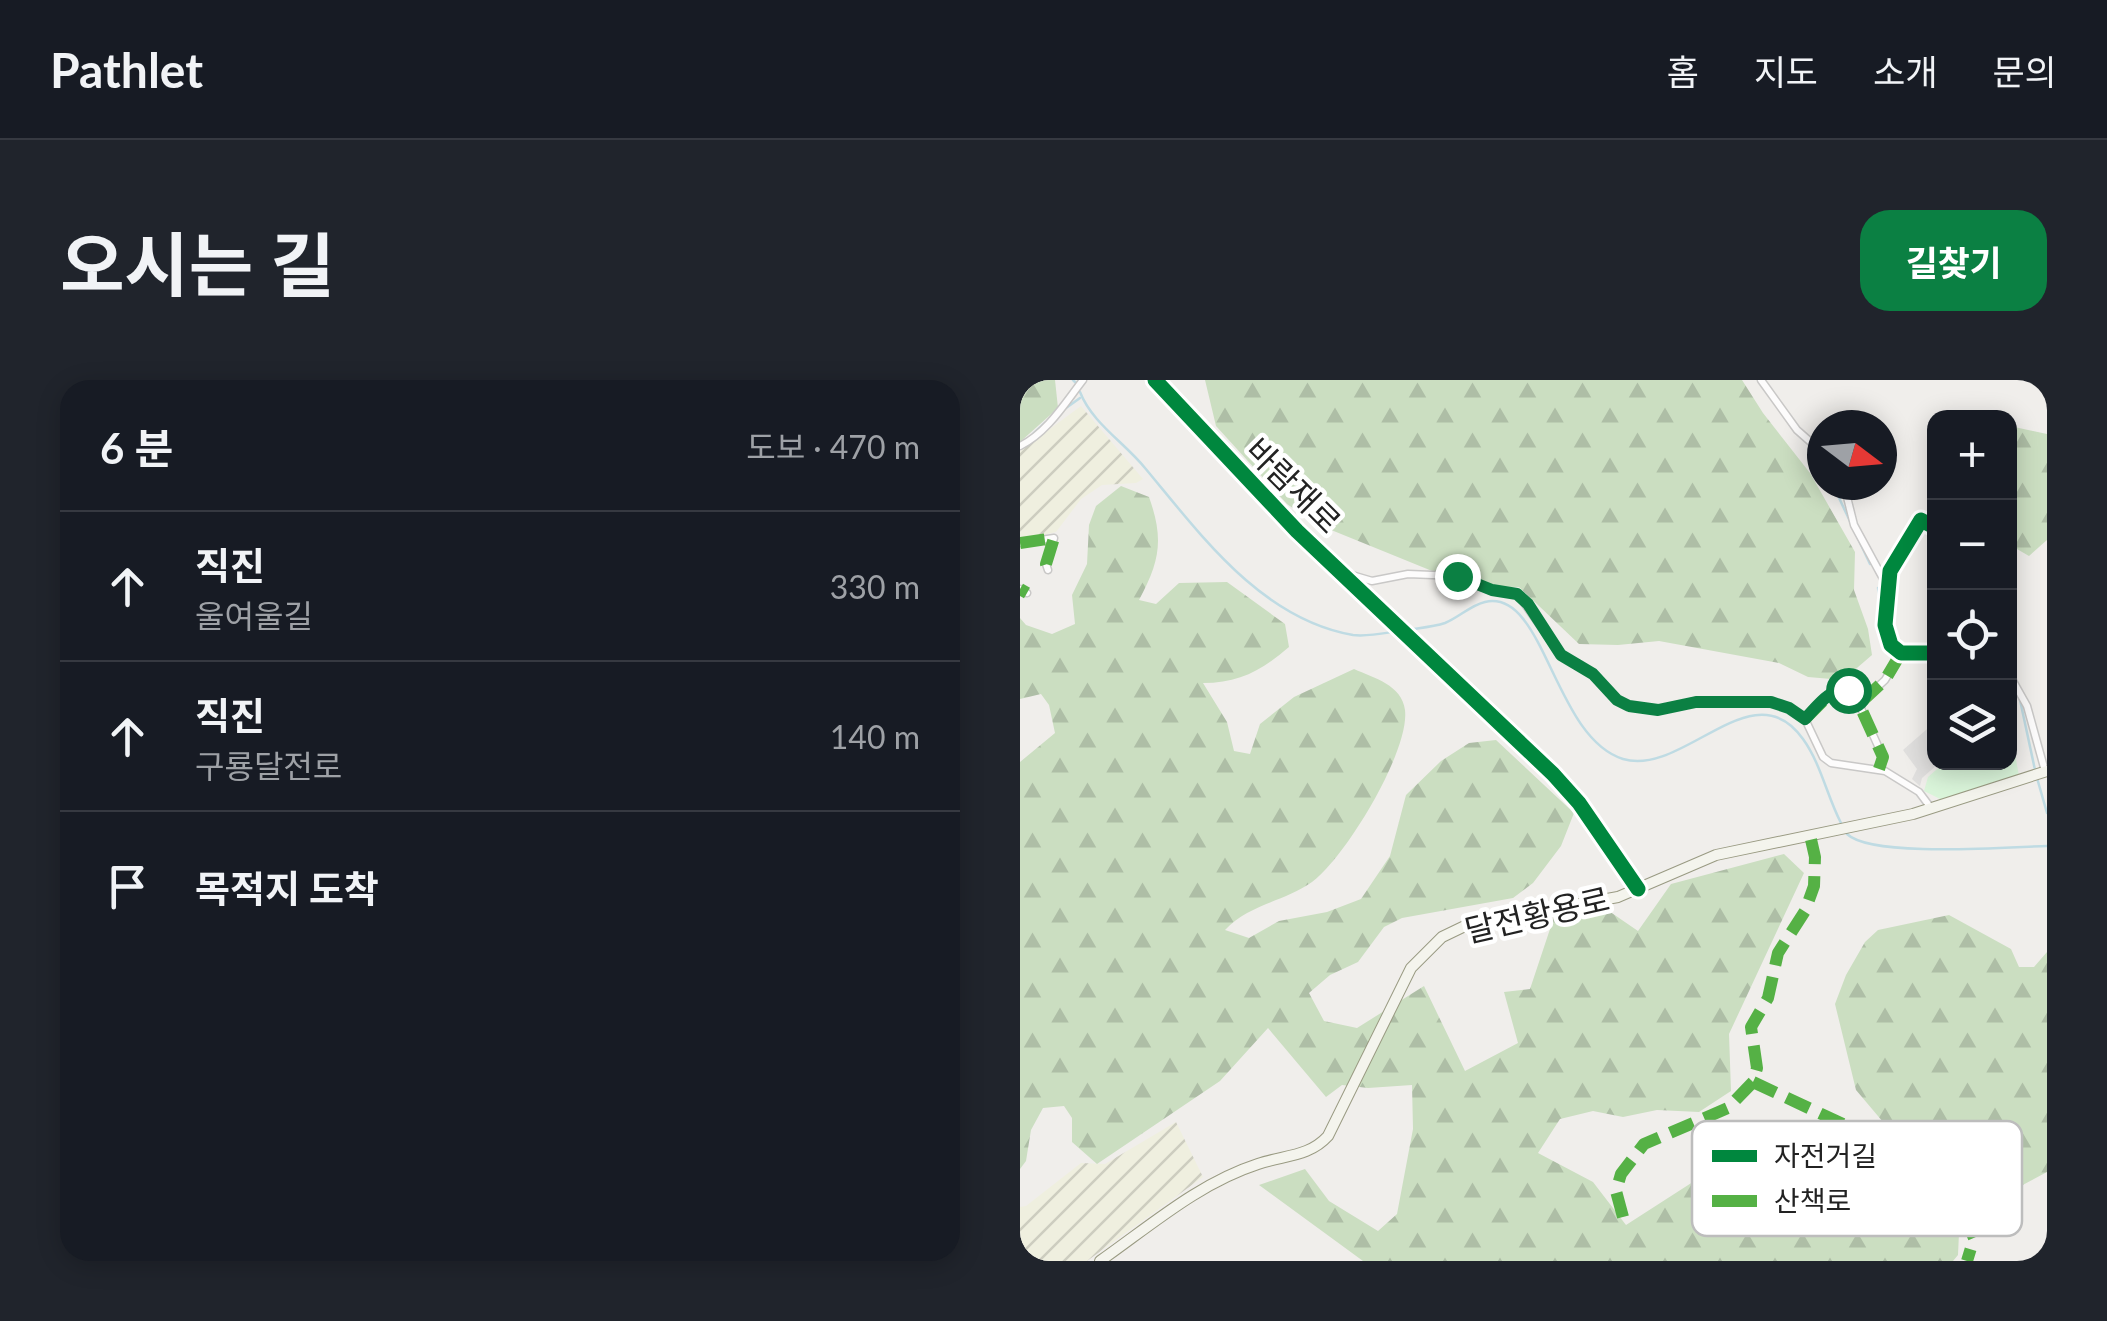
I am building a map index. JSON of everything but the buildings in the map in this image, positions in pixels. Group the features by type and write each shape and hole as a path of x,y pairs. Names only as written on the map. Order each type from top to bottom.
{"main road":[{"name":"바람재로","path":"1155,380 1298,531 1579,803 1638,889"},
{"name":"달전황용로","path":"1100,1261 1198,1192 1259,1163 1316,1148 1328,1136 1410,968 1442,937 1469,924 1618,897 1716,856 1932,809 2040,773"}],"street":[{"path":"1020,446 1031,441 1052,419 1083,380"},
{"path":"1761,380 1807,439"},
{"path":"1848,500 1854,525 1888,590"},
{"path":"1900,655 1887,638 1890,571 1921,520 1927,524"},
{"path":"1020,543 1054,538 1046,564 1048,570"},
{"path":"1342,572 1372,581 1408,574 1457,576 1492,590 1517,594 1528,604 1561,655 1593,674 1617,700 1658,710 1696,702 1771,702 1789,708 1805,719 1819,749 1832,763 1879,769 1909,784 1932,809"},
{"path":"1900,655 1927,653"},
{"path":"1859,706 1885,680 1900,655"},
{"path":"2013,680 2027,706 2040,773"},
{"path":"1805,719 1841,689 1852,693 1883,757 1879,769"}],"green space":[{"path":"1020,380 1055,380 1058,408 1020,442"},
{"path":"1205,380 1742,380 1807,469 1807,500 1825,500 1855,552 1854,590 1868,629 1872,655 1843,680 1808,677 1779,663 1659,641 1579,644 1519,587 1469,586 1314,523 1287,504 1216,426"},
{"path":"1081,406 1143,479 1102,485 1081,499 1056,532 1020,540 1020,451"},
{"path":"2017,428 2047,434 2047,540 2029,556 2017,549"},
{"path":"1121,486 1149,497 1157,525 1158,550 1139,600 1156,604 1179,583 1227,582 1285,624 1289,647 1269,663 1239,678 1203,683 1227,722 1234,751 1250,754 1260,724 1294,697 1354,669 1393,688 1403,701 1404,728 1397,751 1373,802 1341,851 1312,882 1245,914 1225,930 1249,938 1279,921 1327,912 1361,899 1390,856 1406,795 1441,761 1469,743 1496,740 1574,813 1561,846 1533,883 1513,898 1402,918 1384,927 1358,962 1330,975 1309,993 1324,1021 1357,1028 1424,986 1465,1071 1518,1043 1504,992 1530,989 1554,917 1603,907 1638,931 1671,884 1784,854 1804,873 1729,1034 1731,1091 1699,1112 1657,1110 1623,1117 1593,1111 1560,1119 1538,1153 1593,1182 1626,1225 1692,1183 1692,1236 1959,1236 1958,1255 1953,1261 1363,1261 1259,1185 1305,1169 1329,1201 1378,1231 1397,1214 1413,1129 1412,1085 1342,1085 1326,1097 1268,1028 1220,1081 1097,1164 1072,1142 1072,1118 1064,1106 1043,1108 1031,1130 1026,1161 1020,1169 1020,762 1055,733 1049,705 1041,694 1020,699 1020,618 1026,625 1052,634 1075,624 1072,595 1087,564 1089,525 1096,506"},
{"path":"2017,765 2019,776 1942,800 1924,791 1928,777 1936,770 2017,770"},
{"path":"1949,915 2011,949 2019,967 2034,967 2047,952 2047,1172 2022,1185 2022,1121 1882,1121 1856,1090 1835,1004 1865,942 1878,930"},
{"path":"1176,1122 1203,1177 1087,1261 1020,1261 1020,1207 1081,1163 1105,1164"}],"shaded area":[{"path":"1927,729 1927,770 1931,770 1920,786 1912,779 1917,769 1903,750"}],"waterway":[{"path":"1073,380 1076,383"},
{"path":"1080,392 1101,423 1211,546 1262,593 1320,626 1353,635 1399,631"},
{"path":"1066,408 1080,398"},
{"path":"1033,434 1046,422"},
{"path":"1840,500 1870,564"},
{"path":"1878,588 1883,632 1890,650 1927,658"},
{"path":"1407,630 1445,623 1485,602 1505,604 1522,618 1537,640 1580,723 1599,745 1623,759 1646,760 1670,753 1740,719 1762,715 1783,720 1809,749 1841,823"},
{"path":"2020,700 2035,770"},
{"path":"2037,778 2047,813"},
{"path":"1847,834 1861,841 1911,849 2047,846"}],"marked path":[{"path":"1020,543 1054,538 1046,564 1048,570"},
{"path":"1020,589 1027,593"},
{"path":"1879,769 1883,757 1859,704 1885,680 1901,653"},
{"path":"1805,719 1841,689 1852,693 1859,705"},
{"path":"1698,1121 1728,1108 1753,1082 1757,1068 1751,1027 1768,998 1778,953 1805,911 1814,886 1815,857 1810,835"},
{"path":"1753,1082 1836,1121"},
{"path":"1623,1217 1616,1191 1621,1174 1644,1144 1692,1123"},
{"path":"1967,1261 1973,1236"}],"cycle path":[{"path":"1155,380 1297,531 1553,774 1579,803 1638,889"},
{"path":"1927,523 1921,520 1890,571 1885,625 1891,645 1901,653 1927,653"}],"route":[{"path":"1457,576 1492,590 1517,594 1528,604 1561,655 1593,674 1617,700 1629,706 1658,710 1696,702 1771,702 1782,704 1805,719 1831,694 1848,690"}]}
